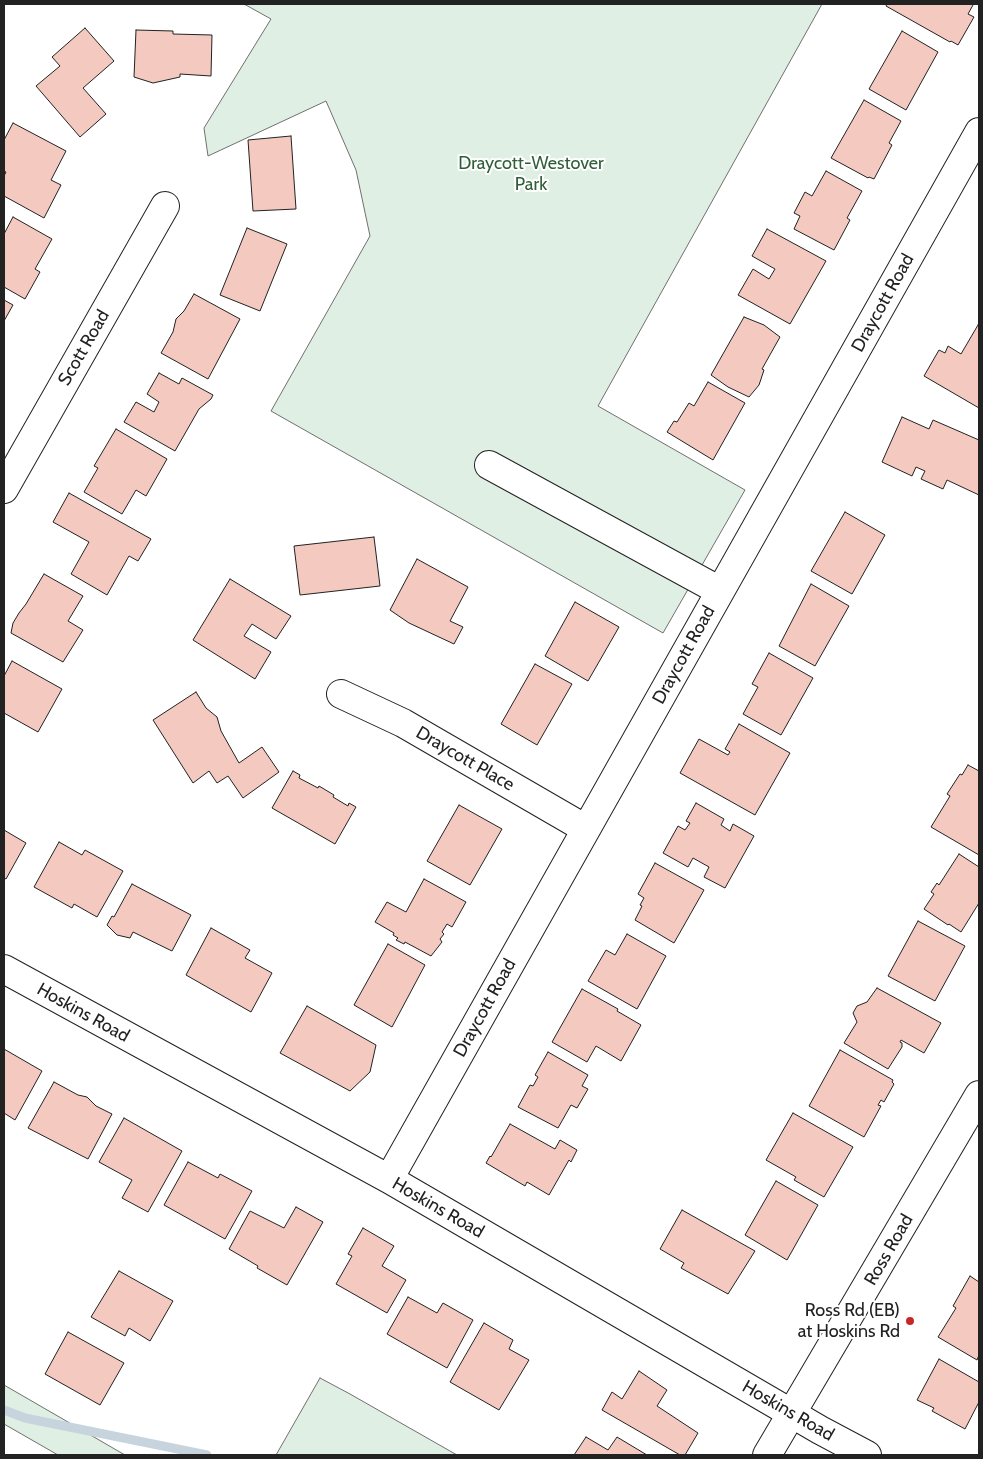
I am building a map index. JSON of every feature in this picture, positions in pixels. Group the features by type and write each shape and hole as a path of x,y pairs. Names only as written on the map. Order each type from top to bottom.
{"street":[{"name":"Draycott Road","path":"389,1179 979,132"},
{"name":"Scott Road","path":"4,489 165,206"},
{"path":"489,465 720,591"},
{"name":"Draycott Place","path":"341,694 402,723 586,829"},
{"name":"Hoskins Road","path":"4,969 389,1179 791,1413 868,1455"},
{"name":"Ross Road","path":"767,1455 979,1095"}],"green space":[{"name":"Draycott-Westover Park","path":"244,4 822,4 598,406 745,490 663,633 271,411 370,236 356,170 326,101 208,156 204,128 271,19"},
{"path":"320,1378 350,1394 457,1455 276,1455"},
{"path":"4,1385 125,1455 58,1455 4,1424"}],"building":[{"path":"887,4 972,4 968,14 974,17 958,45 886,6"},
{"path":"85,28 114,61 83,88 106,114 80,137 36,86 60,66 52,57"},
{"path":"136,30 173,31 173,34 212,35 211,76 180,74 180,77 153,83 134,77"},
{"path":"902,31 938,52 906,110 869,89"},
{"path":"864,100 901,121 889,143 892,145 874,179 868,178 831,158"},
{"path":"13,123 66,151 51,180 61,185 44,218 4,196 4,176 6,172 4,171 4,140"},
{"path":"291,136 296,209 253,211 248,140"},
{"path":"826,171 862,191 847,218 850,220 834,250 794,229 800,216 794,213 805,192 812,196"},
{"path":"13,217 52,239 35,269 40,272 25,299 4,287 4,234"},
{"path":"247,228 287,244 260,311 220,295"},
{"path":"767,229 826,261 790,324 738,295 753,269 769,279 775,269 752,256"},
{"path":"194,294 240,319 208,379 161,353 173,332 176,319 184,311"},
{"path":"4,300 13,305 4,321"},
{"path":"744,317 764,325 780,337 762,369 764,370 759,385 749,397 728,387 711,375"},
{"path":"978,325 979,408 924,376 939,350 945,353 948,346 961,354"},
{"path":"159,373 179,384 182,378 213,395 199,409 175,451 124,422 136,402 154,412 159,402 147,394"},
{"path":"708,382 745,403 713,460 667,432 674,421 677,422 689,403 694,406"},
{"path":"902,417 929,429 933,420 979,440 979,495 947,480 943,489 921,479 925,471 916,467 912,476 882,462"},
{"path":"116,429 167,459 146,496 136,490 122,514 84,492 98,468 94,466"},
{"path":"69,493 151,539 138,561 129,556 107,595 71,574 89,542 53,522"},
{"path":"845,512 885,535 852,594 811,571"},
{"path":"374,537 380,586 300,595 294,546"},
{"path":"417,559 468,587 450,621 463,627 454,644 409,623 390,610"},
{"path":"44,574 83,596 68,621 83,630 63,662 11,633 13,623"},
{"path":"230,579 291,616 276,639 252,624 244,636 271,652 255,679 193,640"},
{"path":"811,584 849,606 815,666 779,646"},
{"path":"575,602 619,627 588,681 545,656"},
{"path":"769,653 813,678 781,735 743,714 758,687 752,684"},
{"path":"12,661 62,689 38,732 4,713 4,676"},
{"path":"535,664 572,684 537,745 501,724"},
{"path":"196,692 206,708 217,717 221,731 239,763 262,747 279,772 243,798 228,776 217,783 209,771 193,783 153,720"},
{"path":"739,724 790,753 755,815 680,773 699,739 728,755 730,752 725,749"},
{"path":"968,765 979,771 979,855 931,827 950,796 947,794"},
{"path":"293,771 300,775 299,778 318,788 319,786 348,806 349,803 356,807 335,844 272,808"},
{"path":"696,803 724,819 721,825 730,831 733,824 754,836 725,888 704,877 709,867 693,858 688,867 663,853 678,826 685,830 690,823 686,821"},
{"path":"459,805 502,829 470,885 427,861"},
{"path":"4,830 26,843 6,879 4,878"},
{"path":"59,842 82,855 85,850 123,871 97,917 74,904 72,908 34,887"},
{"path":"959,854 979,867 979,903 961,932 924,909 934,894 931,892 937,883 939,885"},
{"path":"655,863 704,890 674,943 635,920 644,898 638,894"},
{"path":"424,879 466,902 452,927 447,924 442,932 444,934 440,939 442,942 431,956 405,942 404,944 396,940 398,938 393,935 394,933 375,922 387,902 406,912"},
{"path":"132,884 191,915 172,951 133,932 130,938 117,935 107,925 112,916 114,917"},
{"path":"918,921 965,946 935,1001 888,976"},
{"path":"211,928 250,950 245,958 272,973 251,1012 186,975"},
{"path":"627,934 666,956 637,1009 588,981 606,950 615,955"},
{"path":"388,944 425,965 392,1027 354,1005"},
{"path":"877,988 941,1023 924,1053 901,1040 902,1047 888,1069 844,1043 857,1022 853,1013 857,1006 867,1002"},
{"path":"582,989 618,1009 617,1011 641,1025 621,1061 596,1046 587,1062 552,1042"},
{"path":"307,1006 376,1045 370,1072 350,1091 280,1053"},
{"path":"4,1049 42,1071 15,1120 4,1113"},
{"path":"840,1050 893,1080 894,1084 884,1102 881,1100 878,1105 881,1106 864,1137 809,1106"},
{"path":"548,1052 588,1075 582,1086 588,1089 577,1108 571,1105 558,1128 518,1107 530,1085 533,1086 538,1077 535,1075"},
{"path":"54,1082 78,1095 87,1097 96,1106 112,1114 88,1159 28,1128"},
{"path":"793,1113 853,1147 824,1197 794,1180 796,1177 766,1160"},
{"path":"124,1118 182,1151 148,1212 122,1198 132,1180 99,1162"},
{"path":"510,1124 555,1149 560,1140 577,1150 571,1162 569,1160 549,1195 527,1182 525,1186 486,1163"},
{"path":"188,1162 218,1178 220,1174 252,1191 225,1239 164,1205"},
{"path":"776,1181 818,1205 787,1260 745,1235"},
{"path":"296,1207 323,1222 287,1285 229,1249 250,1211 284,1228"},
{"path":"682,1210 755,1251 728,1294 681,1268 684,1263 660,1249"},
{"path":"363,1228 394,1246 382,1266 406,1280 387,1313 336,1284 352,1256 348,1254"},
{"path":"119,1271 173,1301 150,1341 129,1328 125,1336 91,1317"},
{"path":"970,1276 979,1282 979,1355 977,1360 938,1337 956,1308 953,1306"},
{"path":"408,1297 437,1313 443,1303 473,1320 447,1368 387,1334"},
{"path":"484,1323 513,1340 509,1349 529,1360 499,1410 450,1382"},
{"path":"68,1332 124,1363 100,1405 45,1374"},
{"path":"939,1359 979,1382 979,1402 965,1429 932,1411 934,1408 917,1400"},
{"path":"639,1371 667,1390 657,1406 698,1433 685,1455 680,1455 602,1410 612,1392 622,1399"},
{"path":"586,1437 608,1450 617,1437 647,1455 574,1455"}],"waterway":[{"path":"4,1410 25,1418 207,1455"}],"place":[{"name":"Ross Rd (EB) at Hoskins Rd","path":"910,1321"}]}
